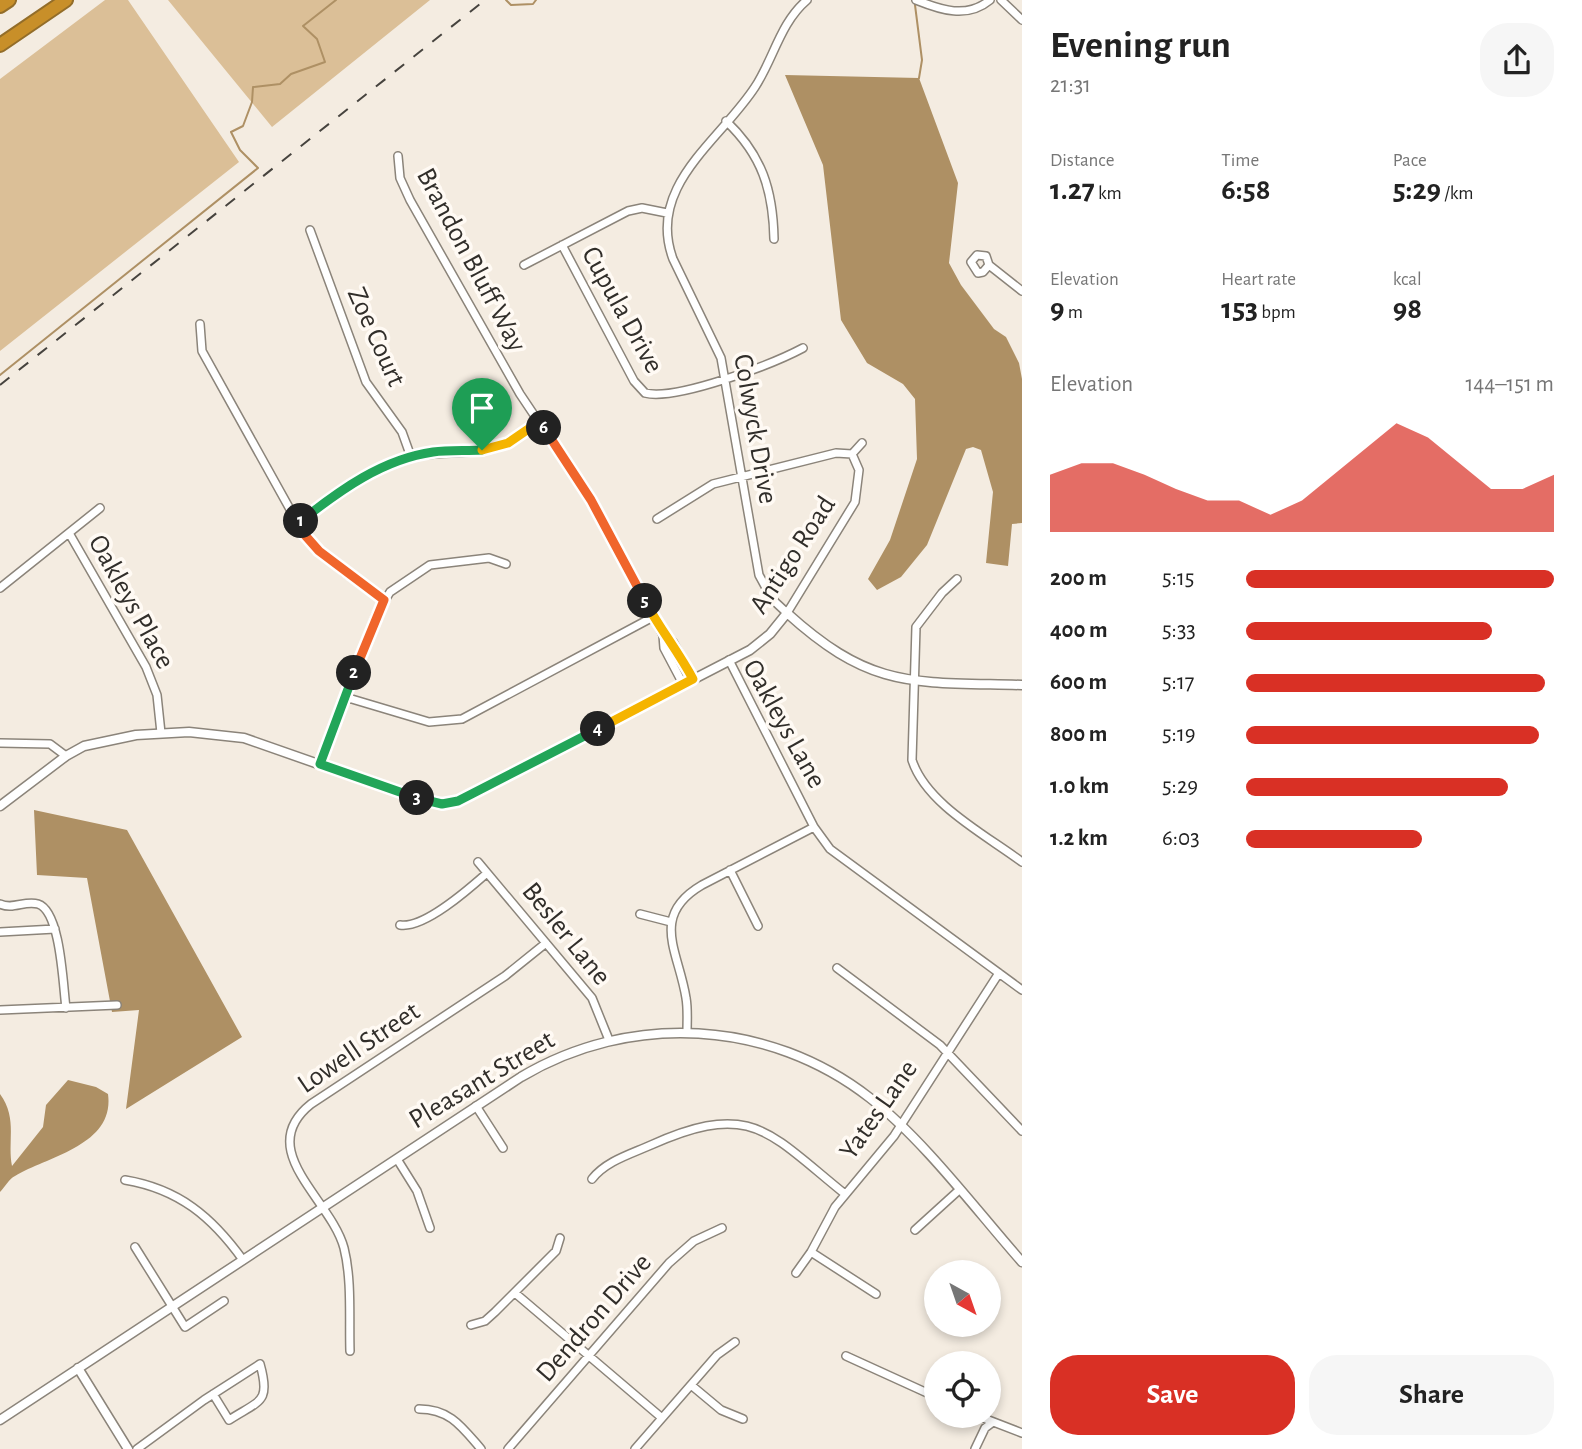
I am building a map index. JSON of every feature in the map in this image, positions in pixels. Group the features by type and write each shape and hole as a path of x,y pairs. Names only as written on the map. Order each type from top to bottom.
{"highway":[{"path":"0,6 9,0"},
{"path":"0,45 66,0"}],"street":[{"name":"Colwyck Drive","path":"807,0 789,19 754,89 726,121 676,189 667,213 668,245 717,345 759,575 772,599 787,613 843,658 878,674 913,680 1022,685"},
{"path":"916,0 951,12 971,10 990,0"},
{"path":"1001,0 1022,20"},
{"path":"726,121 748,143 765,172 771,194 774,239"},
{"name":"Brandon Bluff Way","path":"398,156 400,178 410,200 520,394 591,500 663,635 664,648 683,684"},
{"path":"524,265 628,211 642,208 667,213"},
{"name":"Zoe Court","path":"310,230 363,375 402,432 411,457"},
{"name":"Cupula Drive","path":"562,245 634,380 648,394 661,395 724,379"},
{"path":"989,265 1022,291"},
{"path":"200,324 202,351 296,525 319,551 384,600"},
{"path":"724,379 769,366 803,348"},
{"path":"296,525 359,479 411,457 491,449 516,439 540,421"},
{"path":"657,519 703,489 741,475 836,453 852,454 862,443"},
{"name":"Antigo Road","path":"729,660 763,641 787,613 855,502 859,470 852,454"},
{"path":"0,588 100,508"},
{"name":"Oakleys Place","path":"69,533 146,667 157,695 161,733"},
{"path":"320,764 384,600 404,581 430,565 489,558 506,564"},
{"path":"957,579 928,609 916,627 910,746 918,776 939,800 1022,862"},
{"path":"345,697 429,722 462,719 653,617"},
{"name":"Brandon Bluff Way","path":"663,635 673,642 693,679"},
{"name":"Oakleys Lane","path":"0,806 66,756 104,740 161,733 205,732 229,735 424,801 442,804 458,801 729,660 814,827 836,854 1022,990"},
{"path":"0,743 50,744 66,756"},
{"path":"687,1032 686,998 671,939 671,922 677,907 690,892 814,827"},
{"name":"Besler Lane","path":"478,862 593,998 609,1040"},
{"path":"730,870 758,926"},
{"path":"400,925 407,926 425,919 487,873"},
{"path":"0,904 9,907 40,905 47,910 55,929 66,1008"},
{"path":"640,914 671,922"},
{"path":"0,932 55,929"},
{"name":"Lowell Street","path":"350,1351 345,1251 335,1226 299,1170 290,1150 288,1135 303,1110 505,976 547,943"},
{"path":"837,968 946,1051 1022,1131"},
{"name":"Yates Lane","path":"796,1273 845,1194 900,1126 946,1051 999,973"},
{"path":"0,1010 117,1005"},
{"name":"Pleasant Street","path":"0,1420 476,1106 542,1065 609,1040 687,1032 751,1040 814,1063 849,1082 900,1126 1022,1262"},
{"path":"476,1106 503,1148"},
{"path":"592,1179 603,1167 686,1129 729,1122 752,1127 772,1136 845,1194"},
{"path":"397,1158 417,1191 429,1228"},
{"path":"125,1180 154,1186 188,1202 219,1227 243,1259"},
{"path":"915,1230 958,1191"},
{"name":"Dendron Drive","path":"508,1449 677,1254 722,1228"},
{"path":"471,1325 485,1321 515,1293 556,1251 560,1238"},
{"path":"135,1247 185,1326 224,1301"},
{"path":"811,1252 876,1294"},
{"path":"515,1293 662,1418"},
{"path":"635,1449 718,1355 735,1342"},
{"path":"846,1356 924,1392"},
{"path":"137,1449 213,1394 260,1364 267,1387 264,1395 254,1405 229,1420 213,1394"},
{"path":"78,1368 128,1449"},
{"path":"691,1385 722,1410 743,1419"},
{"path":"419,1409 435,1409 449,1415 481,1449"},
{"path":"1001,1425 1022,1433"},
{"path":"975,1449 985,1428"}],"shaded area":[{"path":"105,0 128,0 239,162 0,351 0,79"},
{"path":"168,0 430,0 272,127"},
{"path":"785,75 919,78 958,183 949,263 961,285 994,329 1006,337 1019,363 1022,379 1022,523 1012,524 1008,566 986,563 993,492 981,450 973,447 966,449 927,545 901,577 877,590 868,579 890,540 917,459 915,399 903,384 867,363 841,320 823,165"},
{"path":"34,810 127,830 242,1037 126,1109 139,1010 112,1012 87,878 37,875"},
{"path":"68,1080 96,1087 108,1094 107,1111 101,1126 77,1147 13,1177 0,1192 0,1094 9,1112 12,1166 43,1127 46,1105"}],"waterway":[{"path":"0,375 258,168 240,150 231,132 243,126 252,102 253,87 280,84 291,74 325,62 317,39 303,26 336,0"},
{"path":"506,0 511,5 533,4 536,0"},
{"path":"915,5 922,60 919,78"}],"railway":[{"path":"0,385 485,0"}],"route":[{"path":"540,421 580,481 663,635 673,642 693,679 472,796 442,804 424,801 320,764 384,600 319,551 296,525 359,479 394,462 432,452 482,450 516,439 540,421"}]}
